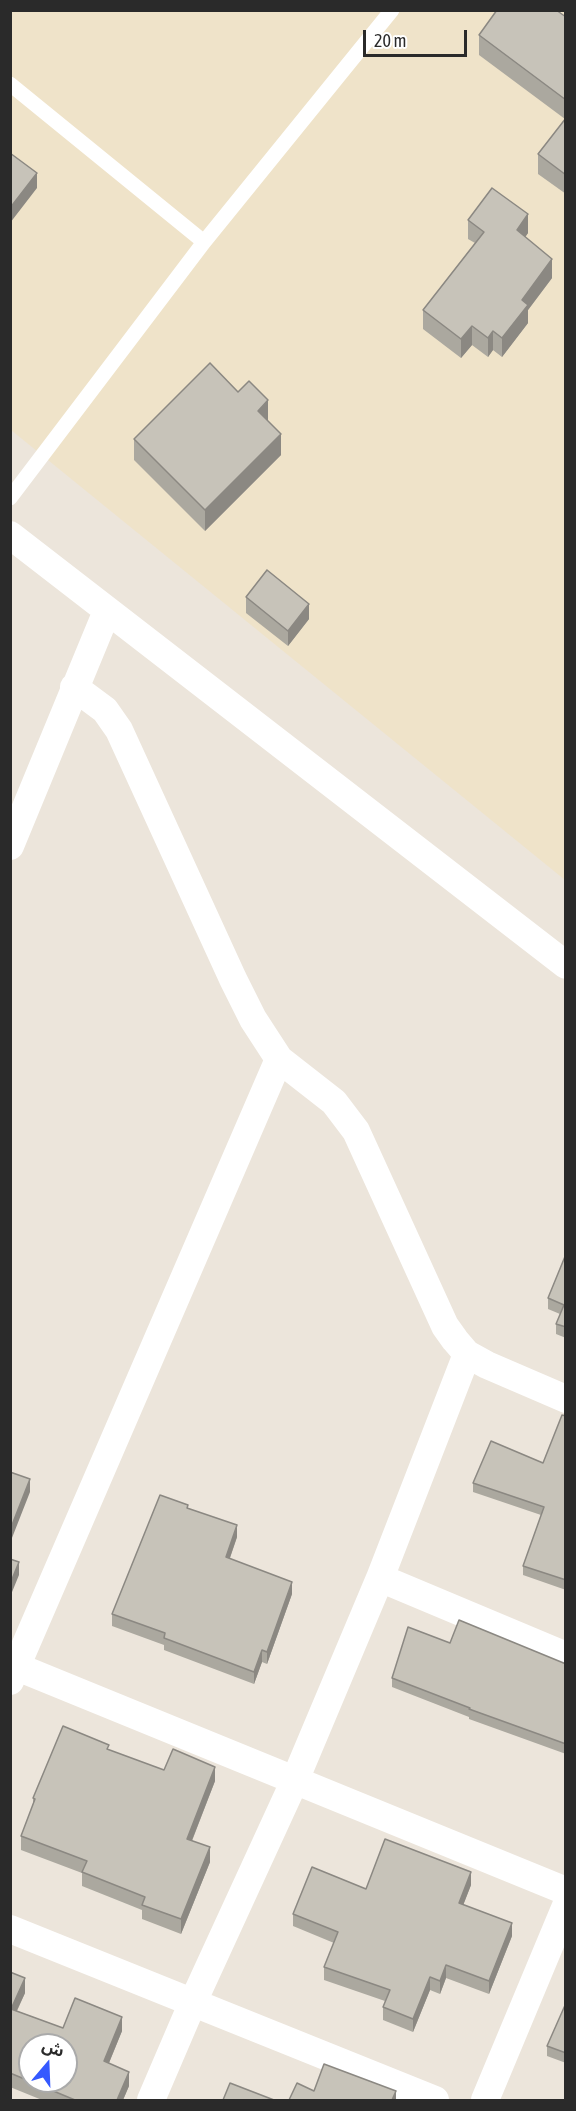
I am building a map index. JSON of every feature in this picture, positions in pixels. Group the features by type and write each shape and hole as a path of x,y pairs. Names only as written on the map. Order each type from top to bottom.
{"street":[{"path":"10,535 566,965"},
{"path":"10,846 106,611"},
{"path":"74,687 105,710 119,729 233,979 253,1018 279,1059 334,1102 356,1131 445,1326 467,1354 566,1399"},
{"path":"279,1059 13,1670 295,1780 566,1891"},
{"path":"151,2100 193,2002 295,1780 380,1578 467,1354"},
{"path":"380,1578 566,1656"},
{"path":"485,2100 566,1906"},
{"path":"10,1929 435,2100"}],"lane":[{"path":"10,498 204,242 392,10"},
{"path":"10,84 204,242"}],"shaded area":[{"path":"10,11 565,11 565,880 11,430"}],"building":[{"path":"497,10 556,10 566,17 566,100 479,35"},
{"path":"566,118 566,175 538,154"},
{"path":"10,153 37,173 10,208"},
{"path":"492,188 528,214 517,230 552,259 522,300 528,305 502,338 493,331 488,338 472,326 461,339 423,310 484,232 468,220"},
{"path":"210,363 238,392 249,381 268,400 258,411 281,434 205,510 134,439"},
{"path":"267,570 309,604 288,631 246,597"},
{"path":"566,1254 566,1327 556,1324 564,1305 548,1298"},
{"path":"562,1415 566,1416 566,1580 523,1566 544,1507 473,1483 491,1441 543,1463"},
{"path":"10,1472 30,1479 10,1530"},
{"path":"160,1495 188,1505 187,1508 237,1525 226,1557 292,1582 267,1652 262,1650 254,1672 164,1638 165,1633 112,1614"},
{"path":"10,1559 19,1562 10,1584"},
{"path":"459,1620 566,1664 566,1744 392,1678 408,1627 450,1643"},
{"path":"63,1726 109,1745 107,1749 164,1770 173,1749 215,1767 187,1839 210,1847 181,1919 142,1905 145,1897 82,1872 87,1861 21,1836 35,1799 33,1798"},
{"path":"385,1839 471,1872 459,1903 512,1923 489,1981 446,1965 440,1981 430,1977 413,2019 383,2007 390,1990 324,1967 338,1932 293,1914 312,1867 366,1889"},
{"path":"10,1972 25,1978 11,2009 63,2028 75,1998 122,2017 104,2061 129,2072 117,2100 75,2100 58,2093 78,2093 78,2033 18,2033 18,2076 10,2073"},
{"path":"566,2003 566,2053 547,2046"},
{"path":"324,2064 396,2091 392,2100 289,2100 297,2083 314,2091"},
{"path":"230,2083 274,2100 223,2100"}]}
